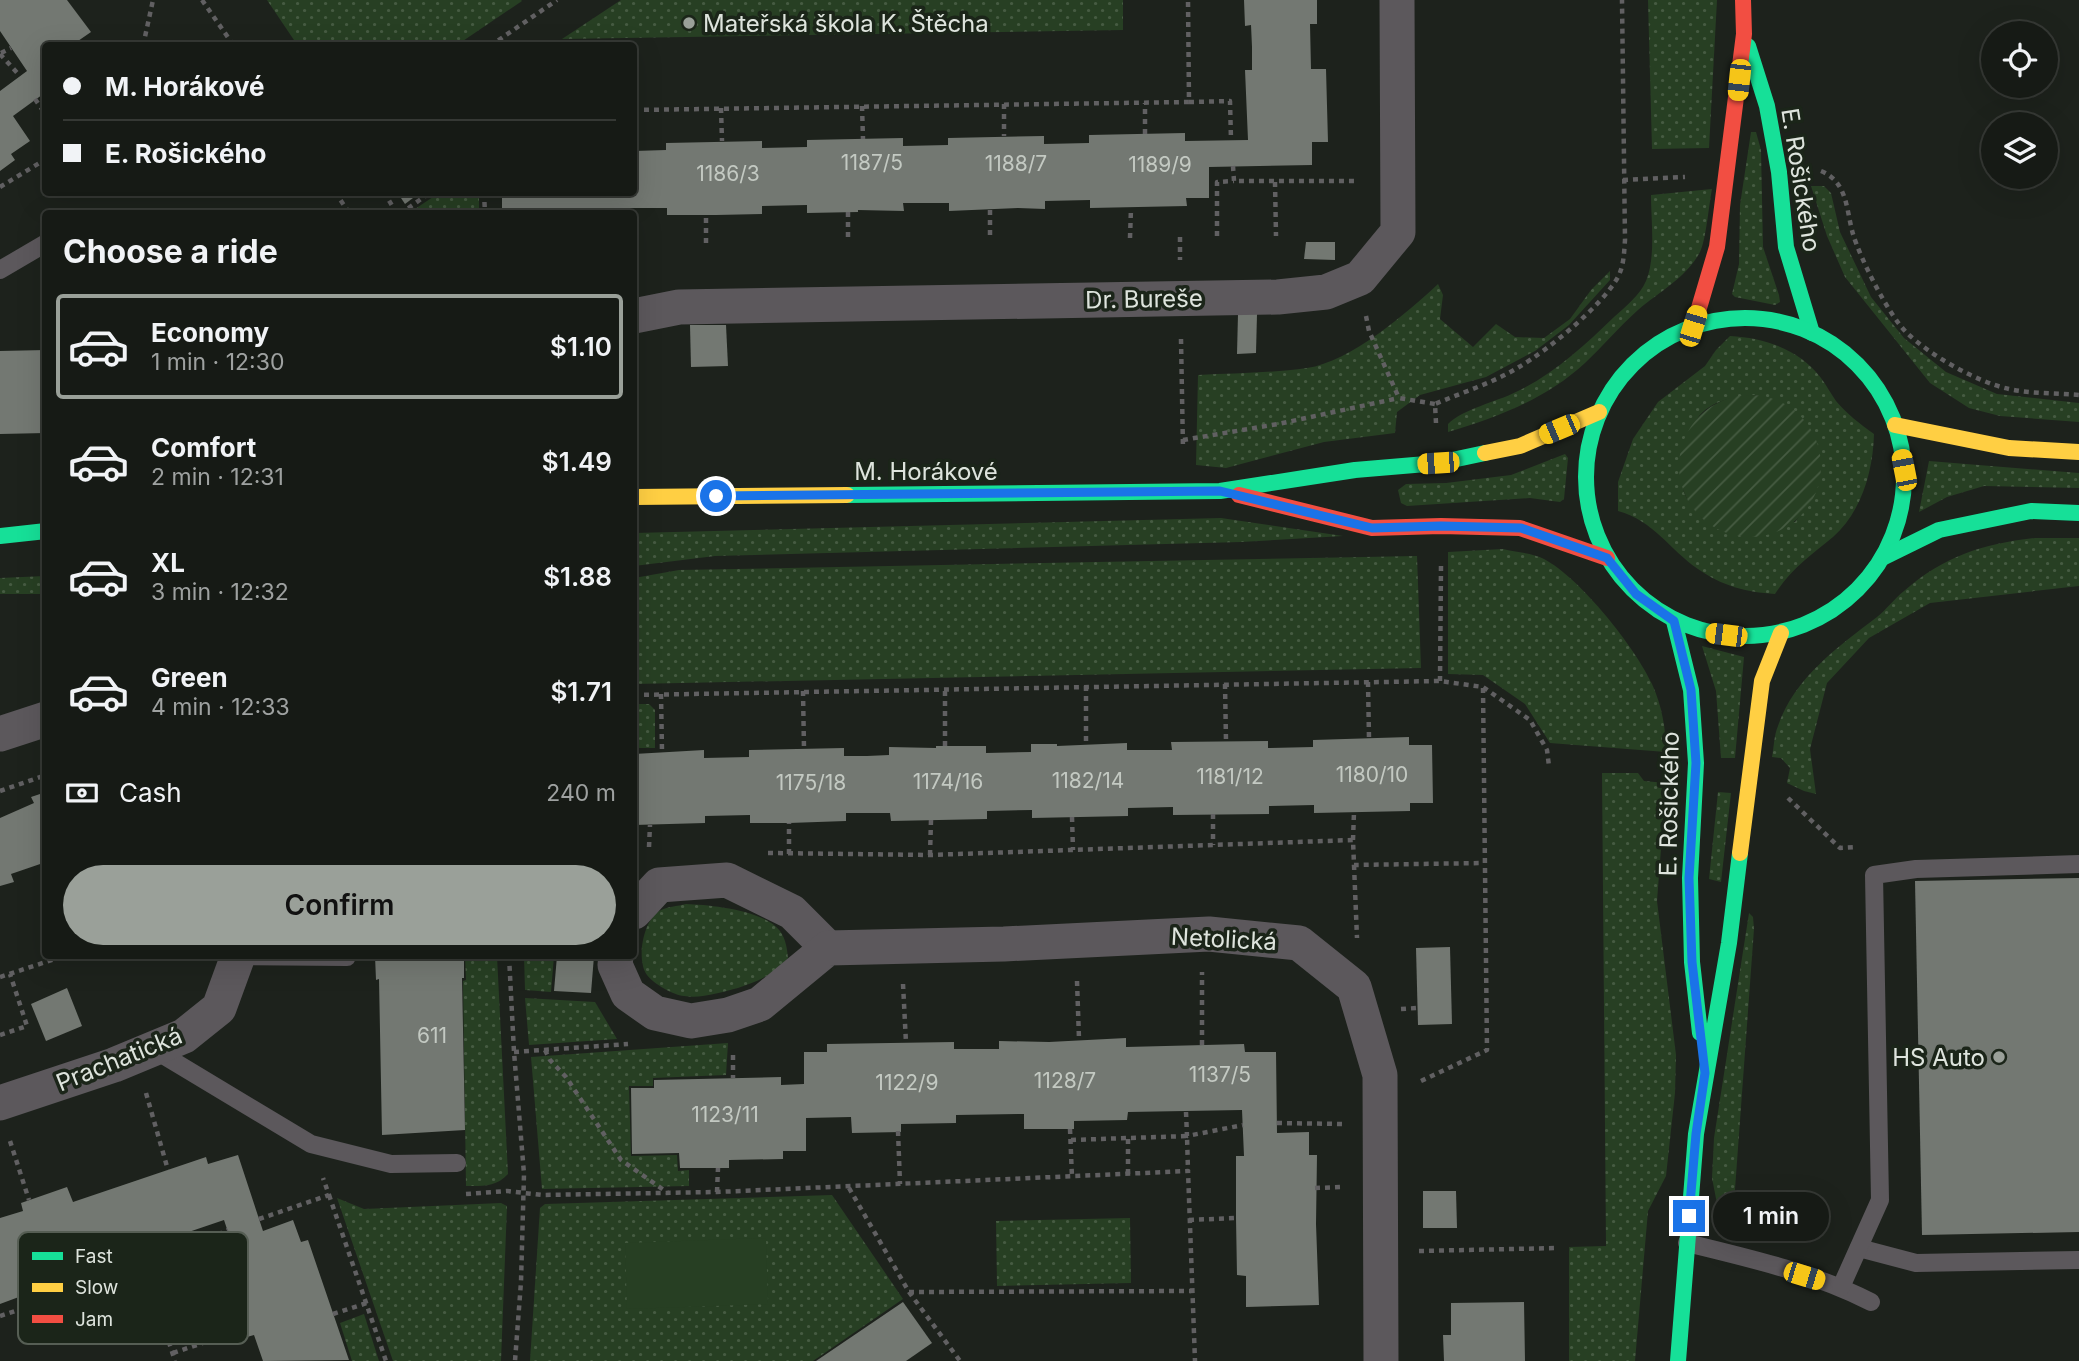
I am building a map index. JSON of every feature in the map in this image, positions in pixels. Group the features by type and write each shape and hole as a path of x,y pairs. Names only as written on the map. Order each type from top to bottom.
{"street":[{"name":"Dr. Bureše","path":"637,315 679,307 1278,297 1326,292 1360,278 1398,232 1397,0"},
{"name":"E. Rošického","path":"1693,326 1717,247 1744,34 1743,0"},
{"name":"E. Rošického","path":"1744,34 1767,106 1779,172 1786,247 1812,333"},
{"path":"1733,318 1774,320 1812,333 1848,356 1869,379 1876,387 1895,425 1904,470 1900,516 1882,558 1856,592 1821,618 1781,633 1744,637 1708,633 1674,621 1636,594 1607,558 1589,512 1586,461 1599,412 1622,374 1654,345 1693,326 1733,318"},
{"name":"M. Horákové","path":"637,497 1220,491 1355,470 1438,463 1520,446 1599,412"},
{"path":"1895,425 2009,447 2079,453"},
{"name":"M. Horákové","path":"1220,491 1372,528 1521,528 1607,558"},
{"path":"1882,558 1938,530 2031,512 2079,513"},
{"path":"0,536 42,531"},
{"name":"E. Rošického","path":"1674,621 1691,690 1696,763 1689,878 1692,962 1705,1073"},
{"name":"E. Rošického","path":"1678,1361 1696,1134 1729,943 1762,681 1781,633"},
{"path":"0,734 42,720"},
{"path":"616,959 615,965 628,994 656,1013 691,1021 727,1015 760,1004 828,948 793,912 727,880 659,885 637,909"},
{"name":"Netolická","path":"828,948 1004,944 1209,934 1299,943 1354,988 1380,1075 1381,1361"},
{"name":"Prachatická","path":"0,1103 184,1036 219,1008 237,959"}],"lane":[{"path":"0,270 42,245"},
{"path":"1841,1287 1880,1199 1874,875 1916,869 2079,864"},
{"path":"148,1051 311,1144 391,1164 457,1163"},
{"path":"1687,1243 1841,1287 1871,1302"},
{"path":"1859,1248 1916,1263 2079,1260"}],"path":[{"path":"144,42 153,0"},
{"path":"202,0 231,42"},
{"path":"496,42 557,0"},
{"path":"1188,0 1189,102"},
{"path":"1183,440 1278,424 1399,398 1435,404 1519,367 1564,333 1607,292 1619,276 1624,261 1622,0"},
{"path":"12,48 1,54 20,76"},
{"path":"35,99 42,109"},
{"path":"637,110 1230,101 1231,140"},
{"path":"1145,103 1145,134"},
{"path":"1004,104 1004,136"},
{"path":"862,106 863,139"},
{"path":"721,108 722,141"},
{"path":"0,187 42,161"},
{"path":"1233,166 1234,181"},
{"path":"1813,169 1831,175 1845,195 1853,234 1872,280 1905,332 1953,367 2009,389 2079,395"},
{"path":"1623,180 1695,176"},
{"path":"1217,236 1217,182 1371,181"},
{"path":"1275,182 1276,236"},
{"path":"404,210 425,196"},
{"path":"1130,238 1131,208"},
{"path":"990,210 990,240"},
{"path":"848,212 848,242"},
{"path":"706,215 706,243"},
{"path":"1180,237 1183,492"},
{"path":"1360,278 1369,331 1399,398"},
{"path":"1435,404 1437,434"},
{"path":"1440,681 1441,563"},
{"path":"637,695 1440,681 1483,687 1530,720 1547,750 1549,766"},
{"path":"1368,682 1369,738"},
{"path":"1225,684 1226,741"},
{"path":"1086,686 1086,744"},
{"path":"1418,1083 1488,1050 1483,863 1483,687"},
{"path":"944,746 945,688"},
{"path":"803,691 804,749"},
{"path":"661,694 662,751"},
{"path":"0,791 42,776"},
{"path":"1782,792 1840,848 1867,847"},
{"path":"1354,812 1354,865 1483,863"},
{"path":"1213,814 1213,845"},
{"path":"1072,817 1073,850"},
{"path":"930,820 930,855"},
{"path":"789,823 789,854"},
{"path":"641,852 649,852 650,825"},
{"path":"763,853 930,855 1353,840"},
{"path":"0,977 55,959"},
{"path":"509,959 524,1192 515,1361"},
{"path":"1202,963 1202,1045"},
{"path":"902,972 906,1043"},
{"path":"0,1035 27,1026 9,974"},
{"path":"1077,978 1079,1039"},
{"path":"545,1050 621,1160 668,1193"},
{"path":"148,1051 147,1102 168,1170"},
{"path":"1186,1112 1195,1361"},
{"path":"1277,1123 1382,1125"},
{"path":"1071,1140 1187,1136 1243,1125"},
{"path":"1070,1129 1072,1178"},
{"path":"898,1131 900,1184"},
{"path":"8,1138 29,1200"},
{"path":"1128,1139 1128,1175"},
{"path":"311,1144 386,1361"},
{"path":"457,1163 455,1195 849,1188 1188,1171"},
{"path":"717,1192 718,1168"},
{"path":"1315,1188 1351,1187"},
{"path":"849,1188 909,1292 960,1361"},
{"path":"259,1219 330,1195"},
{"path":"1189,1220 1236,1218"},
{"path":"224,1232 228,1230"},
{"path":"1409,1252 1558,1248"},
{"path":"909,1292 1191,1291"},
{"path":"333,1314 367,1303"},
{"path":"0,1316 18,1310"},
{"path":"170,1344 175,1361"},
{"path":"173,1353 199,1344"}],"green space":[{"path":"267,0 522,1 461,42 295,42"},
{"path":"621,0 1123,0 1123,30 562,39"},
{"path":"1648,0 1717,0 1709,148 1652,149"},
{"path":"1751,132 1756,132 1761,150 1763,247 1779,295 1780,302 1775,305 1735,297 1732,294 1739,264 1740,205"},
{"path":"1811,186 1824,186 1831,193 1840,232 1871,297 1904,338 1946,372 1997,394 2079,403 2079,422 2000,416 1969,408 1930,383 1845,277 1827,236"},
{"path":"1712,189 1700,252 1680,277 1638,310 1585,363 1554,387 1503,413 1448,432 1448,424 1462,414 1516,392 1556,368 1636,296 1646,281 1651,261 1651,195"},
{"path":"434,196 479,196 479,210 414,210"},
{"path":"1610,271 1610,280 1569,325 1535,351 1486,377 1420,395 1397,412 1395,433 1324,442 1226,468 1196,465 1198,375 1280,371 1324,364 1377,335 1438,284 1443,295 1440,319 1473,347 1496,324 1515,337 1544,338 1570,319 1591,290"},
{"path":"1730,336 1756,339 1792,352 1812,368 1845,410 1874,434 1868,476 1852,515 1833,537 1795,570 1775,594 1744,590 1716,580 1698,569 1642,521 1618,511 1618,482 1633,439 1658,402 1705,366","holes":["1757,395 1819,480 1810,503 1795,522 1704,520 1685,495 1682,481 1694,426 1702,413 1724,400"]},
{"path":"1750,395 1777,401 1800,416 1815,439 1821,466 1815,493 1800,516 1777,531 1750,537 1723,531 1700,516 1685,493 1679,466 1685,439 1700,416 1723,401"},
{"path":"1565,454 1568,458 1564,499 1560,502 1530,498 1407,506 1401,503 1398,490 1406,484 1446,483 1511,475"},
{"path":"1929,461 2079,473 2079,488 1984,486 1947,497 1919,512"},
{"path":"1221,518 1343,536 1241,542 715,556 637,566 637,533"},
{"path":"2035,538 2079,538 2079,586 1930,603 1869,638 1827,683 1810,749 1816,794 1787,783 1790,768 1781,758 1772,757 1776,733 1785,709 1819,664 1919,579 1949,560 1981,548"},
{"path":"1503,549 1544,559 1558,568 1590,597 1620,633 1652,684 1663,718 1666,752 1550,743 1525,704 1483,675 1448,674 1448,552"},
{"path":"1417,556 1421,668 637,684 637,577 679,570"},
{"path":"42,576 42,594 0,594 0,578"},
{"path":"1702,646 1744,657 1735,758 1721,758 1716,691"},
{"path":"637,704 649,704 655,710 655,748 637,748"},
{"path":"1602,773 1638,773 1644,781 1666,783 1657,901 1676,1055 1675,1093 1666,1176 1648,1211 1635,1361 1569,1361 1569,1247 1606,1246"},
{"path":"1718,792 1731,793 1721,882 1709,879"},
{"path":"686,904 736,910 762,918 780,931 788,958 765,977 718,993 691,997 664,988 647,975 644,968 642,951 645,932 653,916 659,911"},
{"path":"1749,913 1753,917 1754,929 1732,1230 1720,1219 1712,1178 1714,1138"},
{"path":"465,959 497,959 508,1174 494,1184 484,1186 466,1186 463,981 466,980"},
{"path":"524,959 554,959 551,992 525,990"},
{"path":"525,998 595,1002 617,1039 529,1045"},
{"path":"728,1043 726,1075 653,1078 653,1086 629,1086 631,1156 677,1155 678,1171 689,1170 689,1186 542,1189 531,1057"},
{"path":"832,1195 903,1299 813,1361 530,1361 540,1208 545,1204"},
{"path":"337,1198 364,1209 501,1203 507,1206 501,1361 393,1361"},
{"path":"1130,1218 1131,1283 997,1286 996,1221"},
{"path":"766,1238 768,1304 627,1309 625,1243"},
{"path":"364,1314 379,1361 352,1361 340,1323"}],"building":[{"path":"0,0 67,0 91,32 79,42 42,42 42,95 13,116 30,141 11,154 15,160 0,171 0,91 27,71 0,31"},
{"path":"1244,0 1317,0 1317,24 1310,24 1311,69 1326,69 1328,142 1312,142 1312,165 1209,167 1209,198 1186,198 1187,206 1090,208 1090,200 1045,201 1045,209 949,211 949,203 903,203 904,211 807,213 807,205 762,206 762,214 716,215 667,215 667,208 502,210 502,196 637,196 637,151 666,150 666,143 762,141 762,148 807,147 807,140 903,138 903,146 948,145 948,138 1044,136 1044,144 1089,143 1089,135 1185,133 1185,141 1248,140 1245,70 1252,70 1252,47 1251,25 1245,26"},
{"path":"400,196 416,196 405,204"},
{"path":"1306,242 1335,242 1335,260 1304,259"},
{"path":"1238,314 1257,314 1256,353 1237,354"},
{"path":"690,325 726,325 728,366 691,367"},
{"path":"42,350 42,433 0,434 0,351"},
{"path":"1409,737 1409,745 1432,745 1433,803 1410,803 1410,811 1314,813 1314,805 1269,806 1269,814 1173,815 1173,807 1128,808 1128,816 1032,818 1032,810 987,811 987,819 891,821 890,813 846,813 846,821 750,823 750,815 705,816 705,823 637,825 637,754 704,750 704,758 749,757 749,750 844,748 844,756 867,756 889,755 889,747 986,746 986,753 1031,752 1031,744 1057,746 1127,743 1127,750 1172,750 1171,742 1268,741 1268,748 1313,747 1313,740"},
{"path":"42,793 42,863 11,874 14,882 0,886 0,818 34,803 31,797"},
{"name":"HS Auto","path":"2079,878 2079,1232 1922,1235 1915,881"},
{"path":"1450,947 1452,1024 1418,1025 1416,948"},
{"path":"375,959 464,959 462,978 465,1130 382,1135 379,979 376,980"},
{"path":"557,959 594,959 591,993 554,991"},
{"path":"67,988 82,1026 46,1041 31,1004"},
{"path":"1126,1038 1126,1047 1244,1044 1245,1052 1276,1052 1277,1133 1309,1132 1309,1155 1317,1155 1319,1305 1246,1307 1246,1276 1237,1275 1236,1156 1244,1156 1242,1110 1128,1112 1127,1120 1074,1121 1074,1129 1024,1129 1024,1114 956,1115 956,1123 901,1124 901,1132 852,1133 851,1117 806,1118 806,1151 783,1151 783,1159 729,1160 729,1168 680,1168 679,1153 632,1154 631,1088 654,1088 654,1080 781,1077 781,1085 804,1084 804,1052 827,1052 827,1044 954,1042 954,1049 999,1049 999,1041 1049,1042"},
{"path":"238,1155 263,1231 293,1220 301,1242 308,1240 349,1360 263,1361 254,1335 248,1337 248,1232 228,1232 224,1220 189,1232 18,1232 18,1297 0,1304 0,1218 23,1211 21,1203 67,1187 73,1202 206,1157 208,1164"},
{"path":"1423,1191 1456,1191 1457,1228 1423,1228"},
{"path":"903,1302 932,1343 906,1361 816,1361"},
{"path":"1524,1302 1525,1361 1444,1361 1443,1335 1451,1335 1451,1303"}],"traffic: fast":[{"path":"1748,46 1767,106 1779,172 1786,247 1812,333"},
{"path":"1745,318 1776,321 1806,330 1846,354 1868,376 1892,416 1901,446 1904,477 1901,508 1892,538 1868,578 1846,600 1806,624 1776,633 1745,636 1714,633 1684,624 1644,600 1622,578 1598,538 1589,508 1586,477 1589,446 1598,416 1622,376 1644,354 1684,330 1714,321 1745,318"},
{"path":"847,495 1220,491 1355,470 1438,463 1485,453"},
{"path":"1882,558 1939,530 2031,511 2079,513"},
{"path":"0,536 42,531"},
{"path":"1674,621 1691,690 1696,763 1690,878 1692,962 1700,1033"},
{"path":"1678,1361 1696,1134 1729,943 1740,853"}],"traffic: slow":[{"path":"1485,453 1520,446 1599,412"},
{"path":"1895,425 2009,448 2079,452"},
{"path":"637,497 847,495"},
{"path":"1740,853 1762,681 1781,633"}],"traffic: jam":[{"path":"1694,325 1717,247 1744,34 1743,0"},
{"path":"1239,495 1372,528 1520,528 1607,558"}],"place":[{"name":"Mateřská škola K. Štěcha","path":"689,23"},
{"name":"HS Auto","path":"1999,1057"}],"route":[{"path":"716,496 1220,491 1372,528 1521,528 1607,558 1636,594 1674,621 1691,690 1696,763 1689,878 1692,962 1705,1073 1696,1134 1689,1216"}]}
